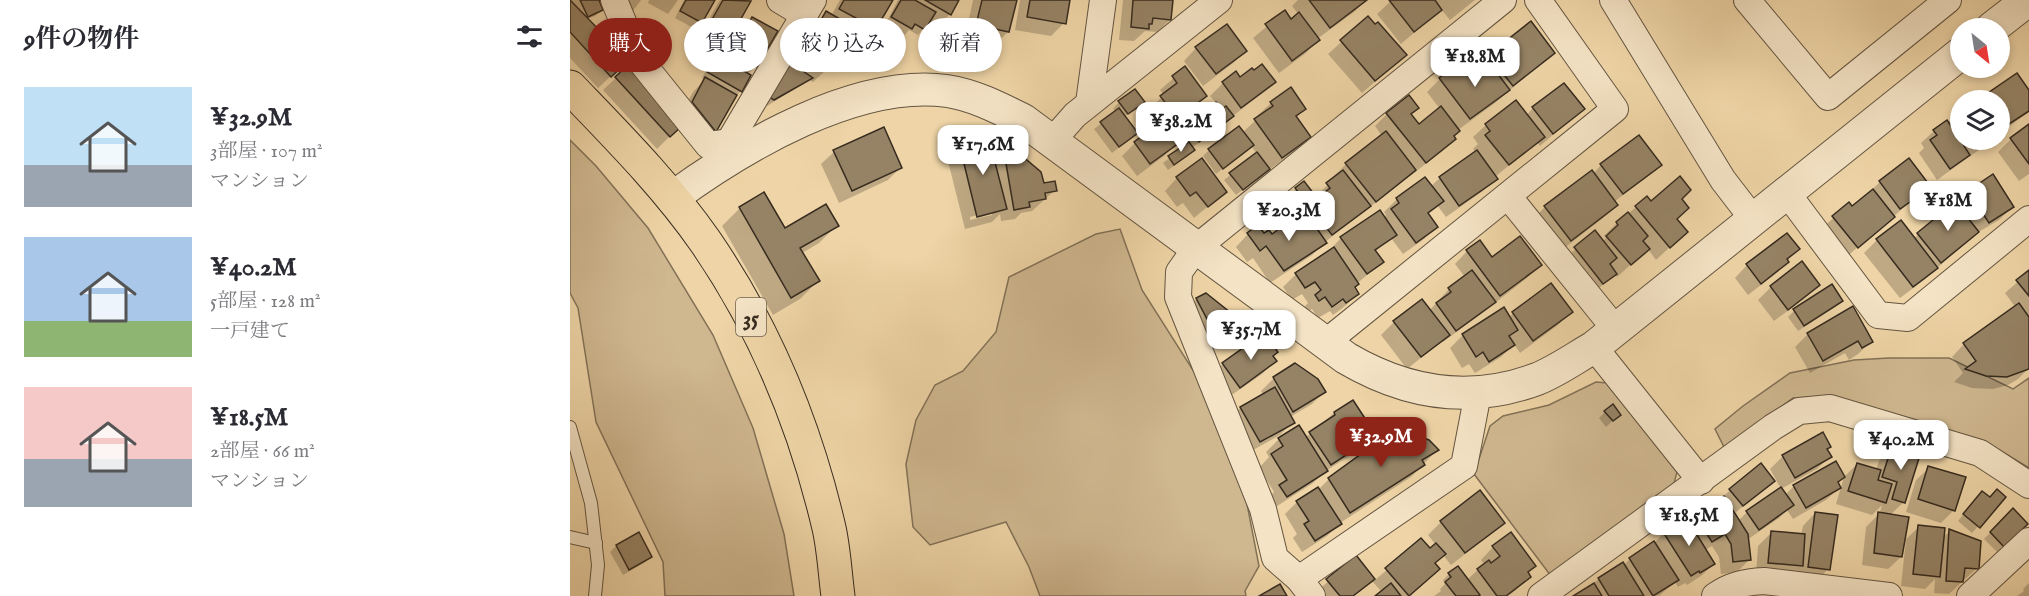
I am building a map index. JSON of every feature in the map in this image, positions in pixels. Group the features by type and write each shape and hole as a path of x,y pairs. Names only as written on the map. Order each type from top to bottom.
{"main road":[{"name":"35","path":"570,87 672,198 705,242 761,334 786,388 811,460 829,531 838,596"}],"street":[{"path":"614,0 638,58 708,145 734,147 830,109 880,94 917,89 948,91 985,101 1023,120 1053,140 1325,343 1364,368 1408,386 1440,392 1478,393 1538,378 1605,339 1950,62"},
{"path":"672,198 711,170 734,147 809,7 780,0"},
{"path":"1089,103 1103,0"},
{"path":"1053,140 1075,115 1189,12 1219,0"},
{"path":"1478,393 1464,466 1305,587 1275,558 1263,509 1178,297 1179,272 1196,248 1503,0"},
{"path":"1325,343 1615,109 1538,0"},
{"path":"1613,0 1723,180 1753,219"},
{"path":"1748,0 1828,97 1948,0"},
{"path":"2005,18 2028,0"},
{"path":"1787,193 1878,315 1908,318 2029,219"},
{"path":"1508,196 1701,481"},
{"path":"1544,595 1799,411 1830,408 1980,453 2029,485"},
{"path":"1970,596 2029,541"},
{"path":"1715,596 1736,585 1764,580 1888,596"}],"lane":[{"path":"570,428 573,451 591,503 598,565 595,596"},
{"path":"570,537 596,543"}],"shaded area":[{"path":"570,140 596,166 648,228 713,335 753,428 784,534 794,596 665,596 663,562 596,422 578,308 570,293"},
{"path":"1120,229 1142,290 1198,378 1247,504 1259,566 1245,591 1246,596 1040,596 1029,567 1006,522 930,545 913,527 906,464 916,420 935,385 963,371 996,332 1009,277 1096,234"},
{"path":"1949,358 2013,389 2029,378 2029,468 1986,442 1831,396 1793,398 1725,449 1715,429 1790,373 1854,360"},
{"path":"1596,382 1608,383 1677,472 1672,491 1551,576 1474,474 1490,426 1503,416 1549,405"}],"building":[{"path":"570,0 588,19 588,52 570,32"},
{"path":"580,0 599,0 603,10 588,17"},
{"path":"686,0 715,0 705,18 693,18 680,11"},
{"path":"723,0 751,1 741,18 713,18"},
{"path":"844,0 893,0 882,18 856,18 839,9"},
{"path":"901,0 915,0 936,12 932,18 918,18 918,26 915,24 912,29 906,26 906,18 891,17"},
{"path":"925,0 959,0 951,15"},
{"path":"982,0 1017,0 1009,32 1002,31 1002,18 978,18"},
{"path":"1030,0 1070,0 1066,24 1027,17"},
{"path":"1133,0 1173,0 1171,20 1153,18 1149,29 1131,27"},
{"path":"1309,0 1367,0 1330,28"},
{"path":"1389,0 1435,0 1442,10 1414,32"},
{"path":"1285,10 1291,19 1299,12 1320,40 1292,61 1265,24"},
{"path":"826,11 838,18 822,18"},
{"path":"1368,16 1375,24 1378,22 1407,55 1375,81 1340,40"},
{"path":"1531,21 1555,53 1513,86 1488,55"},
{"path":"1227,24 1247,51 1216,74 1195,47"},
{"path":"768,26 778,31 768,48"},
{"path":"1488,61 1510,90 1470,119 1439,78 1452,68 1456,75 1464,69 1468,76"},
{"path":"1262,64 1276,82 1241,108 1222,82 1236,71 1240,77"},
{"path":"1185,66 1207,96 1177,118 1160,96 1177,83 1172,76"},
{"path":"606,72 616,72 611,77"},
{"path":"620,72 632,72 682,126 670,137 615,77"},
{"path":"707,72 746,72 751,75 742,92"},
{"path":"785,72 804,72 813,78 774,100 768,96"},
{"path":"2017,73 2029,90 2029,111 2010,123 2010,90 1992,90"},
{"path":"705,77 737,95 716,132 692,102"},
{"path":"1564,83 1585,109 1553,134 1532,107"},
{"path":"1291,87 1306,109 1296,116 1311,137 1282,158 1254,119 1273,106 1270,102"},
{"path":"1135,89 1145,102 1128,114 1118,101"},
{"path":"1409,95 1419,108 1411,114 1419,124 1441,106 1460,131 1454,136 1456,139 1426,163 1386,113"},
{"path":"1516,100 1545,137 1509,165 1485,135 1490,131 1485,124"},
{"path":"1216,102 1222,109 1226,106 1234,116 1199,142 1186,125"},
{"path":"1119,108 1138,133 1119,147 1100,122"},
{"path":"1947,120 1950,125 1950,150 1967,150 1970,155 1950,169 1930,140 1937,135 1933,130"},
{"path":"1162,121 1179,143 1150,164 1134,142"},
{"path":"2029,124 2029,164 2010,138"},
{"path":"1239,126 1254,145 1223,169 1208,149"},
{"path":"884,127 902,168 852,191 833,150"},
{"path":"1386,131 1416,170 1376,202 1345,163"},
{"path":"988,135 1007,209 977,217 959,143"},
{"path":"1639,135 1662,165 1623,194 1600,164"},
{"path":"1189,142 1195,150 1174,165 1168,156"},
{"path":"1015,150 1041,172 1044,183 1055,181 1057,191 1045,193 1046,199 1029,202 1030,207 1014,210 1004,152"},
{"path":"1477,150 1498,179 1459,206 1439,177"},
{"path":"1257,152 1270,169 1243,190 1229,173"},
{"path":"1202,158 1227,192 1208,207 1196,192 1190,196 1176,177"},
{"path":"1909,158 1931,187 1900,209 1879,181"},
{"path":"1343,170 1371,206 1332,235 1295,188 1304,181 1317,198 1330,188 1326,183"},
{"path":"1592,170 1618,205 1571,241 1544,206"},
{"path":"1993,174 2014,207 1989,223 1968,191"},
{"path":"1680,176 1691,190 1682,199 1689,208 1677,219 1688,232 1670,248 1635,206 1647,196 1651,201"},
{"path":"1425,177 1444,201 1428,213 1438,227 1416,243 1391,209 1399,203 1396,198"},
{"path":"1873,189 1895,217 1858,248 1832,216 1849,202 1852,206"},
{"path":"764,192 785,228 826,204 839,226 800,248 820,281 791,298 739,207"},
{"path":"1955,202 1979,232 1941,263 1917,233"},
{"path":"1380,210 1397,235 1375,250 1384,262 1367,274 1340,237"},
{"path":"1628,212 1648,236 1643,241 1650,249 1631,265 1606,236 1618,225 1616,222"},
{"path":"1295,217 1301,226 1311,220 1327,243 1284,271 1266,246 1260,251 1247,233 1258,225 1264,233 1269,230 1272,234"},
{"path":"1901,220 1938,268 1913,287 1876,239"},
{"path":"1595,230 1617,258 1610,264 1617,274 1603,284 1574,247"},
{"path":"1787,233 1800,249 1787,259 1789,262 1761,284 1746,264"},
{"path":"1520,236 1542,265 1500,296 1466,250 1480,240 1492,257"},
{"path":"1334,247 1359,284 1355,287 1359,294 1346,303 1343,299 1332,307 1325,297 1319,301 1315,295 1321,290 1315,282 1305,288 1295,273"},
{"path":"1802,261 1820,285 1788,310 1770,286"},
{"path":"1472,270 1496,302 1456,331 1436,303 1451,292 1448,288"},
{"path":"2029,270 2029,296 2016,280"},
{"path":"1551,283 1573,312 1533,341 1512,312"},
{"path":"1832,284 1843,301 1804,326 1793,309"},
{"path":"1206,293 1236,317 1231,320 1235,328 1217,338 1196,298"},
{"path":"1422,299 1450,335 1421,357 1393,321"},
{"path":"2019,303 2029,317 2029,369 2007,377 1986,376 1965,369 1976,361 1963,343"},
{"path":"1853,306 1873,342 1862,348 1858,341 1823,361 1807,333"},
{"path":"1504,307 1518,330 1509,336 1515,345 1489,362 1483,352 1476,357 1462,334"},
{"path":"1264,333 1278,352 1273,356 1277,361 1240,388 1222,363"},
{"path":"1295,363 1318,379 1326,392 1293,412 1273,377"},
{"path":"1275,387 1295,423 1260,442 1240,407"},
{"path":"1353,400 1366,420 1362,424 1366,430 1358,435 1363,444 1331,465 1309,432"},
{"path":"1613,404 1621,415 1613,421 1604,411"},
{"path":"1299,425 1328,471 1287,497 1279,485 1287,480 1271,454 1283,446 1278,438"},
{"path":"1401,430 1429,440 1439,450 1422,460 1425,465 1350,513 1328,478 1390,433"},
{"path":"1823,432 1831,447 1827,449 1832,457 1795,478 1782,455"},
{"path":"1892,446 1920,455 1905,503 1892,499 1897,482 1882,477"},
{"path":"1836,461 1845,477 1838,482 1841,488 1806,508 1793,485"},
{"path":"1761,463 1775,481 1743,506 1729,489"},
{"path":"1857,463 1881,470 1878,480 1892,484 1886,503 1848,491"},
{"path":"1928,466 1966,477 1955,511 1918,499"},
{"path":"1318,487 1342,524 1315,541 1304,524 1309,521 1296,501"},
{"path":"1781,487 1794,505 1759,530 1746,511"},
{"path":"1997,489 2006,497 1980,528 1963,514 1982,491 1990,497"},
{"path":"1480,490 1505,523 1465,553 1440,521"},
{"path":"1724,496 1748,534 1751,560 1733,562 1731,544 1725,534 1712,542 1694,515"},
{"path":"2013,508 2028,524 2004,547 1990,532"},
{"path":"1815,512 1838,515 1830,570 1808,567"},
{"path":"1878,512 1909,517 1902,557 1874,553"},
{"path":"1686,517 1715,564 1691,576 1663,532"},
{"path":"1918,525 1945,528 1940,577 1913,574"},
{"path":"1949,529 1981,541 1979,569 1965,568 1963,582 1946,581"},
{"path":"1771,531 1805,534 1803,566 1768,563"},
{"path":"639,532 652,557 629,570 616,545"},
{"path":"1511,532 1536,566 1528,572 1531,577 1506,596 1497,596 1477,569 1489,560 1491,563 1500,556 1492,546"},
{"path":"1421,538 1430,548 1436,543 1446,554 1435,563 1440,569 1409,596 1385,568"},
{"path":"1654,541 1679,580 1653,596 1629,558"},
{"path":"1356,555 1375,579 1353,596 1340,596 1326,579"},
{"path":"1623,562 1644,596 1609,596 1598,578"},
{"path":"1458,566 1480,595 1456,596 1445,582 1451,577 1448,573"},
{"path":"1391,583 1401,596 1375,596"},
{"path":"1594,583 1602,596 1573,596"},
{"path":"1280,584 1287,596 1259,596"}]}
